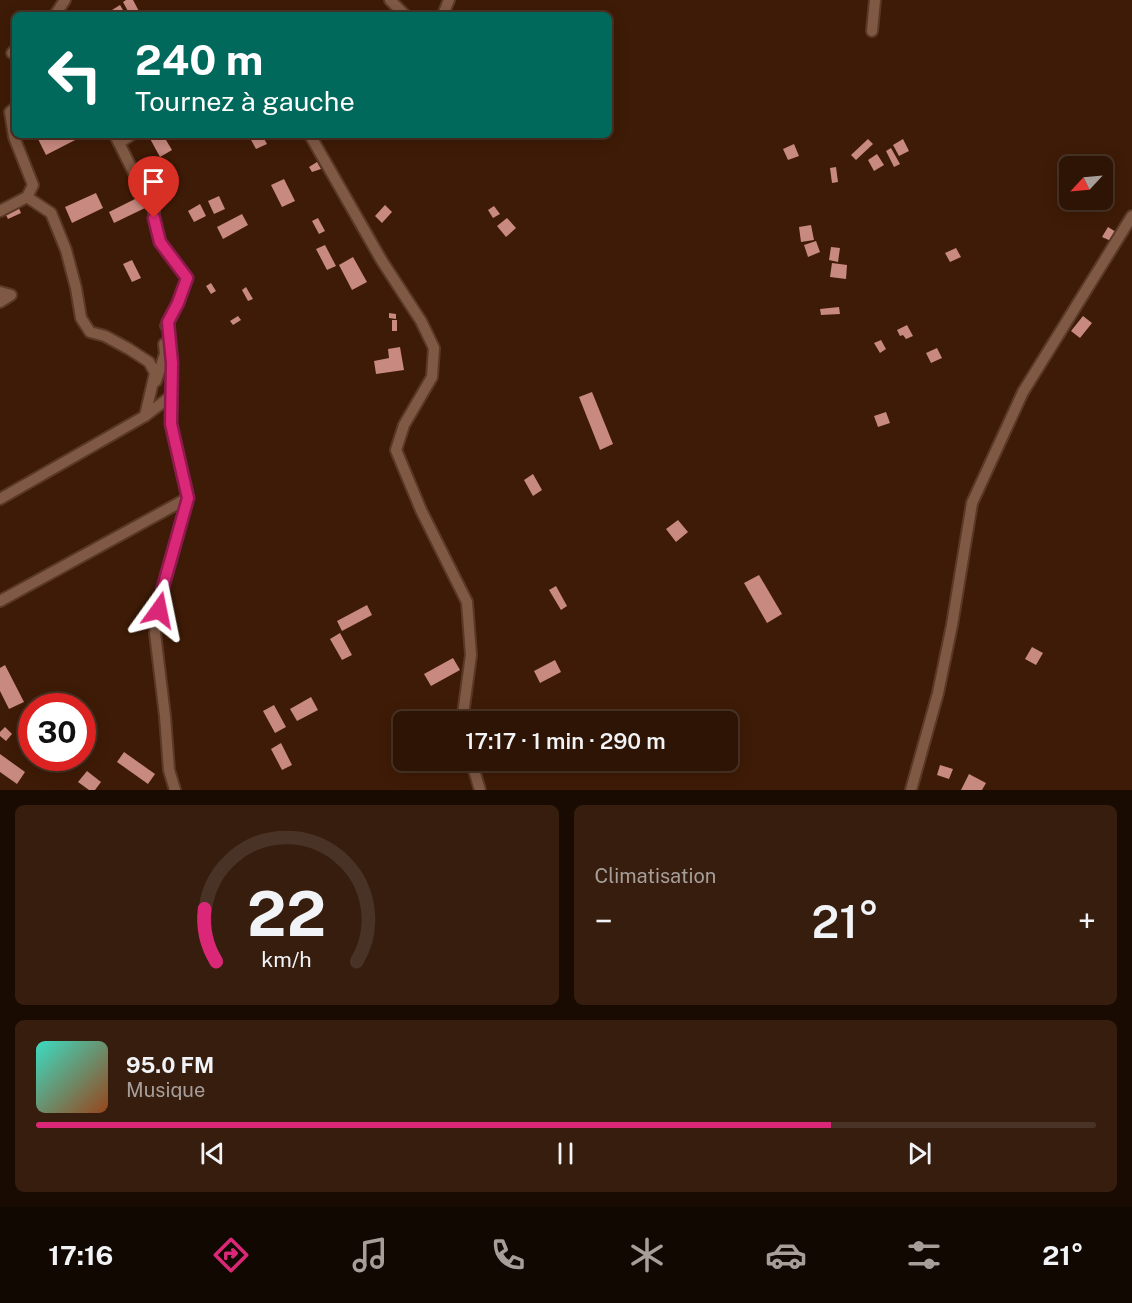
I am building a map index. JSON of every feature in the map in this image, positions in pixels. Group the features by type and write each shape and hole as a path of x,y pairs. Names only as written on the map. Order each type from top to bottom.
{"street":[{"path":"390,0 402,12"},
{"path":"872,31 875,0"},
{"path":"8,110 12,127"},
{"path":"0,211 27,197 33,185 15,138"},
{"path":"312,138 382,261 421,321 434,348 432,376 404,425 396,450 421,510 467,602 471,655 463,711"},
{"path":"117,139 138,181 153,197 154,218 160,242 187,278 178,303 163,331 165,354 145,416"},
{"path":"27,197 51,213 66,250 81,318 90,332 105,336 129,349 149,362 155,373 145,416"},
{"path":"911,790 938,693 952,625 972,503 1023,392 1132,216"},
{"path":"0,292 10,295 0,302"},
{"path":"168,322 172,351 171,424 188,498 163,587 154,633 165,716 168,770 175,790"},
{"path":"0,500 145,416 171,396"},
{"path":"0,601 188,498"},
{"path":"474,771 478,789"}],"building":[{"path":"133,0 139,12 128,12 123,2"},
{"path":"120,5 124,12 109,12"},
{"path":"38,138 79,138 46,155"},
{"path":"150,138 165,138 172,150 160,157"},
{"path":"250,138 264,138 267,144 256,149"},
{"path":"868,139 873,144 856,160 851,155"},
{"path":"903,139 909,151 899,156 893,145"},
{"path":"794,144 799,156 788,160 783,149"},
{"path":"891,148 900,164 894,167 886,151"},
{"path":"877,154 884,165 874,171 868,160"},
{"path":"317,162 321,169 312,172 309,167"},
{"path":"836,167 838,182 832,183 830,168"},
{"path":"284,179 295,201 282,207 271,185"},
{"path":"96,193 103,208 72,223 65,207"},
{"path":"219,196 225,209 214,214 208,201"},
{"path":"139,197 145,208 114,223 109,212"},
{"path":"200,204 206,216 194,222 188,211"},
{"path":"385,205 392,212 382,223 375,216"},
{"path":"18,206 21,213 8,219 5,213"},
{"path":"494,206 500,214 493,218 488,210"},
{"path":"242,214 248,225 223,239 217,227"},
{"path":"318,218 325,231 319,234 312,221"},
{"path":"507,218 516,228 506,237 497,226"},
{"path":"811,225 814,240 801,242 799,227"},
{"path":"1108,227 1116,232 1111,241 1102,237"},
{"path":"816,241 820,252 808,257 804,245"},
{"path":"325,245 336,266 327,270 316,249"},
{"path":"831,247 840,248 838,262 829,260"},
{"path":"956,248 961,257 950,262 945,253"},
{"path":"353,257 367,282 352,290 339,265"},
{"path":"132,260 141,278 132,282 123,264"},
{"path":"832,263 847,265 846,279 830,277"},
{"path":"211,283 216,291 211,294 206,286"},
{"path":"246,287 253,299 248,301 242,290"},
{"path":"839,307 840,314 821,315 820,309"},
{"path":"389,313 396,314 396,319 389,318"},
{"path":"238,316 241,320 233,325 230,321"},
{"path":"1083,316 1092,323 1080,338 1071,331"},
{"path":"392,320 397,320 397,331 392,331"},
{"path":"907,325 913,336 906,339 903,335 900,336 897,330"},
{"path":"881,340 886,349 880,353 874,343"},
{"path":"400,347 404,370 376,374 374,361 389,358 388,349"},
{"path":"937,348 942,358 931,363 926,353"},
{"path":"592,392 613,444 600,450 579,397"},
{"path":"886,412 890,423 878,427 874,416"},
{"path":"533,474 542,490 533,496 524,480"},
{"path":"678,520 688,532 676,542 666,529"},
{"path":"759,575 782,614 767,623 744,583"},
{"path":"556,586 567,606 561,610 549,590"},
{"path":"367,605 372,615 342,631 337,621"},
{"path":"340,633 352,655 342,660 330,639"},
{"path":"1032,647 1043,653 1036,665 1025,659"},
{"path":"453,658 460,670 431,686 424,674"},
{"path":"555,660 561,672 540,683 534,671"},
{"path":"5,665 19,693 18,705 9,709 0,691 0,668"},
{"path":"311,697 318,710 297,721 290,709"},
{"path":"274,705 286,727 275,733 263,711"},
{"path":"5,727 12,734 6,741 0,736 0,732"},
{"path":"281,743 292,765 282,770 271,749"},
{"path":"124,752 155,774 148,784 117,762"},
{"path":"0,754 18,767 18,771 25,772 17,784 0,772"},
{"path":"940,765 953,769 949,779 937,775"},
{"path":"87,771 101,782 95,790 89,790 78,782"},
{"path":"969,774 986,783 982,790 961,790"}],"route":[{"path":"154,218 160,242 187,278 168,322 172,351 171,424 188,498 163,587 159,610"}]}
